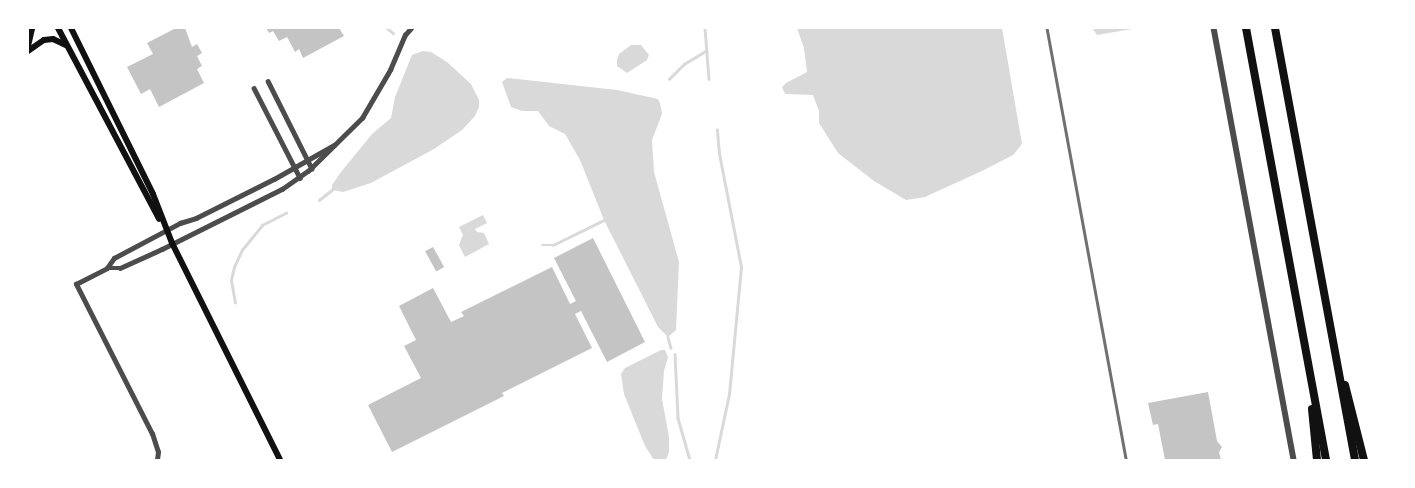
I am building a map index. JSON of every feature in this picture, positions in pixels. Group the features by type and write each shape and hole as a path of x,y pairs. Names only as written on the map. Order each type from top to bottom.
{"highway":[{"path":"1246,28 1326,460"},
{"path":"1275,28 1355,460"},
{"path":"1325,302 1364,460"},
{"path":"1307,355 1317,460"}],"main road":[{"path":"28,46 32,28"},
{"path":"58,28 147,199 167,231"},
{"path":"71,28 153,194 172,243 280,460"},
{"path":"28,51 44,40 53,39 67,45"}],"street":[{"path":"158,460 158,452 152,434 76,284 107,268 120,268 172,243 282,189 312,169 362,118 379,89 405,34 411,28"},
{"path":"1214,28 1294,460"},
{"path":"268,81 312,169"},
{"path":"254,88 300,178"},
{"path":"107,268 114,258 308,161 345,137"}],"shaded area":[{"path":"797,28 1002,28 1022,144 1013,155 984,170 925,197 906,200 874,181 838,153 819,123 819,111 813,95 786,94 784,92 782,87 786,83 807,72 804,48"},
{"path":"1092,28 1138,28 1097,35"},
{"path":"631,45 641,45 649,55 647,60 627,73 617,66 617,60 619,54"},
{"path":"423,51 431,52 447,62 471,84 479,100 479,107 475,116 462,130 434,149 371,183 343,192 332,190 332,185 341,172 372,134 391,118 395,97 412,55"},
{"path":"507,78 617,90 658,99 662,114 652,140 654,172 679,262 676,330 668,337 658,327 604,220 580,160 565,134 549,126 538,111 522,111 511,107 502,82"},
{"path":"483,215 487,223 475,229 477,232 484,233 489,244 465,257 459,245 463,235 459,227"},
{"path":"661,350 665,350 668,357 664,371 662,399 669,437 669,452 666,460 654,460 645,446 624,394 621,374 625,368"}],"building":[{"path":"173,28 185,28 192,47 197,44 202,53 197,56 202,66 197,69 204,83 159,107 150,89 141,94 127,67 153,54 147,43"},
{"path":"266,28 339,28 344,36 303,58 299,49 295,52 287,37 279,41 273,31 269,33"},
{"path":"593,238 645,342 607,362 581,311 575,314 592,348 502,393 504,396 392,452 368,405 421,378 404,346 416,340 399,306 433,288 451,322 464,316 461,312 552,267 570,304 576,301 554,258"},
{"path":"433,247 444,267 436,271 425,251"},
{"path":"1208,392 1217,441 1222,447 1219,452 1221,460 1165,460 1158,424 1153,425 1148,403"}],"waterway":[{"path":"387,28 393,33"},
{"path":"705,28 709,79"},
{"path":"669,79 684,64 706,51"},
{"path":"715,460 729,394 741,267 719,154 717,130"},
{"path":"319,200 332,190"},
{"path":"235,303 231,280 234,267 242,250 262,225 286,213"},
{"path":"542,245 553,245 604,220"},
{"path":"668,337 671,348"},
{"path":"675,354 678,418 690,460"}],"railway":[{"path":"1047,28 1126,460"}]}
